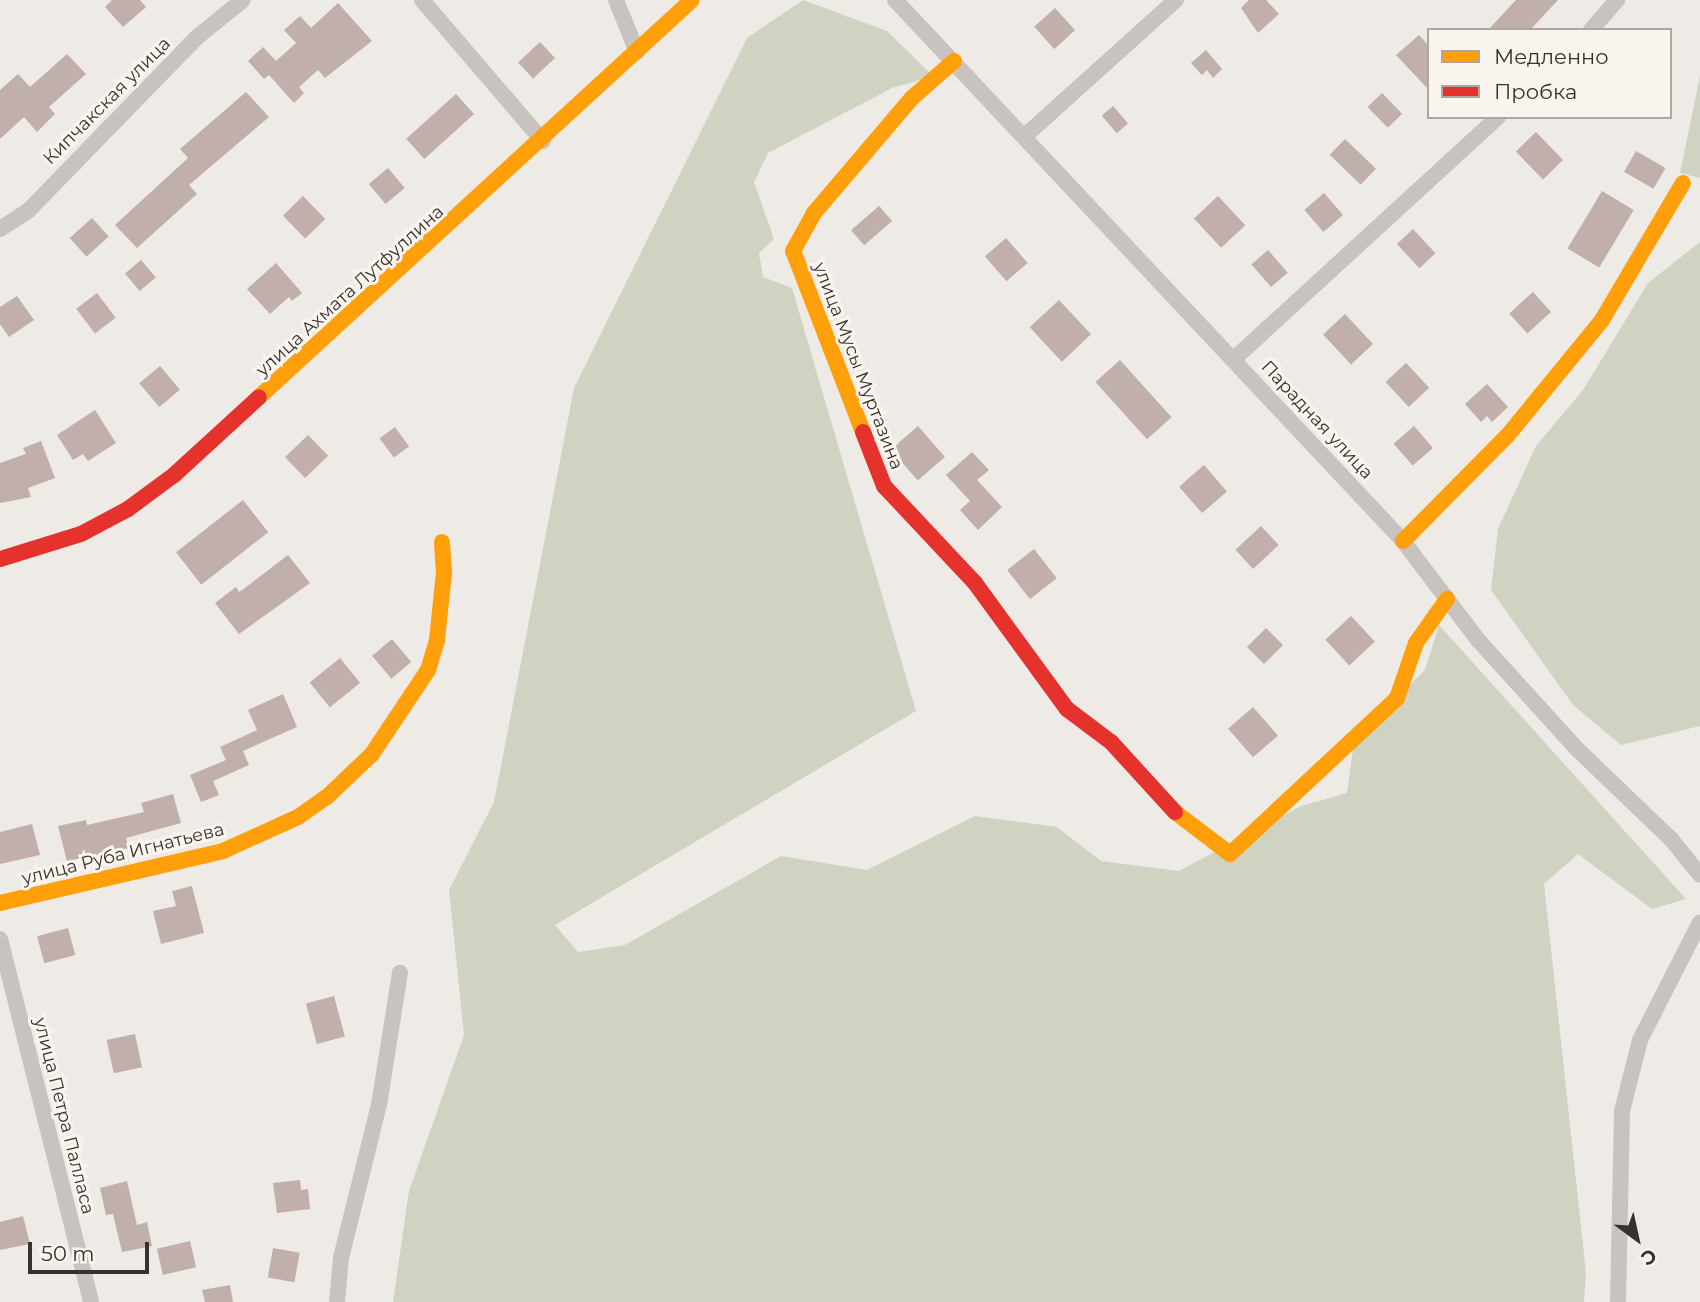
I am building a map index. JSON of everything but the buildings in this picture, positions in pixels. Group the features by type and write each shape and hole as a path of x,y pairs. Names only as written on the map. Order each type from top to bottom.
{"street":[{"name":"Кипчакская улица","path":"0,229 29,210 196,38 243,0"},
{"path":"422,0 543,141"},
{"path":"616,0 638,52"},
{"name":"улица Ахмата Лутфуллина","path":"0,559 81,534 128,509 174,475 543,141 692,0"},
{"name":"Парадная улица","path":"895,0 1026,135 1403,541 1447,599 1577,749 1671,839 1700,876"},
{"path":"1026,135 1176,0"},
{"path":"1593,28 1617,0"},
{"name":"улица Мусы Муртазина","path":"954,61 912,98 814,213 793,251 884,486 975,583 1067,709 1111,742 1183,821 1230,854 1398,698 1416,643 1447,599"},
{"path":"1234,359 1496,119"},
{"path":"1403,541 1508,435 1602,320 1683,183"},
{"name":"улица Руба Игнатьева","path":"0,903 223,851 298,817 327,797 372,754 428,670 440,613 442,542"},
{"path":"1618,1302 1622,1111 1640,1040 1700,922"},
{"name":"улица Петра Палласа","path":"0,939 91,1302"},
{"path":"337,1302 341,1258 379,1105 400,973"}],"green space":[{"path":"803,0 887,31 933,76 892,88 768,153 754,182 774,239 759,253 763,277 792,288 916,711 555,925 578,952 625,945 781,856 867,870 975,816 1057,827 1101,861 1179,871 1301,806 1347,793 1353,748 1366,729 1425,670 1439,625 1686,899 1652,909 1578,854 1544,884 1586,1273 1584,1302 393,1302 409,1191 464,1035 449,890 494,802 574,388 747,38"},
{"path":"1700,76 1700,178 1680,173"},
{"path":"1700,242 1700,726 1621,745 1573,705 1491,590 1498,529 1536,446 1583,390 1648,283"}],"traffic: slow":[{"path":"259,397 692,0"},
{"path":"863,432 793,251 814,213 912,98 954,61"},
{"path":"1403,541 1508,435 1602,320 1683,183"},
{"path":"0,903 223,851 298,817 327,797 372,754 428,670 437,640 444,572 442,542"},
{"path":"1175,812 1230,854 1397,698 1416,643 1447,599"}],"traffic: jam":[{"path":"0,559 81,534 128,509 174,475 259,397"},
{"path":"863,432 884,486 975,583 1067,709 1111,742 1175,812"}]}
